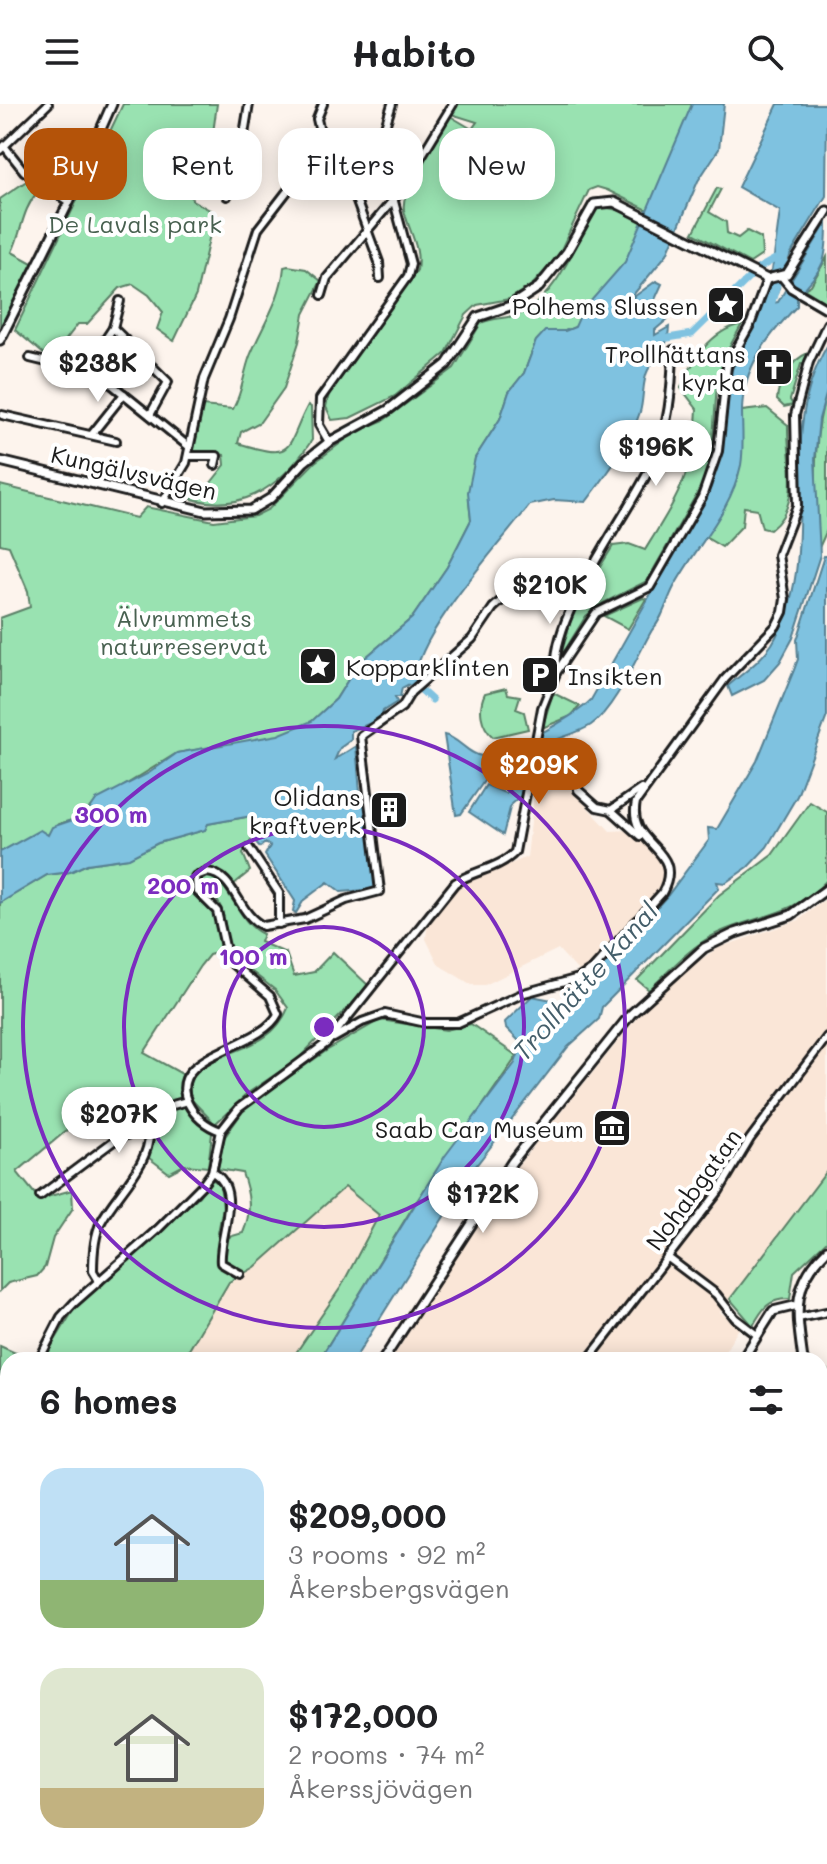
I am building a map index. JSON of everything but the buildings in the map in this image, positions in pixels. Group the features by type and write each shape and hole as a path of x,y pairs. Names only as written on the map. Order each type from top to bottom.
{"street":[{"path":"48,104 2,149 24,171 69,202"},
{"path":"0,340 69,202 112,104"},
{"path":"245,128 249,104"},
{"path":"162,503 188,456 204,379 229,319 258,229 320,151 322,136 317,119 323,104"},
{"path":"385,128 392,104"},
{"path":"423,153 453,104"},
{"path":"355,200 379,262 380,278"},
{"path":"322,295 327,278 393,200"},
{"path":"329,442 319,425 320,399 410,271 410,250 396,200"},
{"name":"Kungälvsvägen","path":"0,461 162,503 222,513 251,510 271,498 304,462 329,442 388,410 447,364 478,317 510,306 539,287 567,252 587,213 599,202 614,202 766,278"},
{"path":"781,278 827,211"},
{"path":"328,1042 445,893 467,875 506,861 515,852 542,708 556,673 596,613 650,587 702,497 718,451 727,366 751,323 766,278 781,278 827,309"},
{"path":"89,372 93,358 113,328 120,301"},
{"path":"640,836 634,810 643,789 725,679 776,626 783,612 785,599 778,555 797,506 793,458 795,415 809,362 827,324"},
{"path":"113,328 168,382 150,415"},
{"path":"556,673 554,658 582,584 657,451 671,393 673,350"},
{"path":"30,358 100,375 188,446"},
{"path":"92,434 124,394"},
{"path":"2,415 116,441"},
{"path":"188,456 217,456 215,465"},
{"path":"221,1131 203,1123 187,1101 185,1087 193,1067 261,1033 278,1014 270,996 228,960 217,911 197,891 196,876 207,872 221,876 252,920 263,926 313,916 346,900 371,896 381,888 361,740 402,707 411,692 472,639 500,601 526,578 554,574 582,584"},
{"path":"43,1352 61,1317 158,1229 212,1172 221,1131 248,1099 328,1042 362,1022 385,1014 426,1023 458,1023 524,993 584,975 666,886 665,857 611,810 597,807 578,790 574,747 562,746 534,757"},
{"path":"611,810 643,789"},
{"path":"249,848 279,893 279,924"},
{"path":"388,1352 512,1162 647,999 704,948 735,933 791,915 827,889"},
{"path":"371,896 378,902"},
{"name":"Nohabgatan","path":"594,1352 827,1037"},
{"path":"99,1281 93,1271 99,1227 142,1160 150,1141 149,1129 162,1108 187,1101"},
{"path":"40,1196 119,1137 149,1129"},
{"path":"212,1172 220,1179 228,1203 221,1263 232,1273 240,1274"},
{"path":"802,1352 798,1305 806,1274 827,1250"},
{"path":"667,1257 716,1294 735,1318 757,1335"},
{"path":"747,1352 773,1311 798,1305"},
{"path":"798,1318 827,1312"}],"shaded area":[{"path":"555,773 610,831 630,830 659,854 665,873 664,885 596,961 580,973 558,949 485,985 472,985 439,965 426,939 431,916 460,885 527,857 535,787"},
{"path":"827,898 827,1171 720,1312 739,1328 725,1352 396,1352 504,1183 644,1009 688,968 718,948 799,920"},
{"path":"345,1187 379,1215 341,1287 296,1352 188,1352 229,1282 255,1267"}],"green space":[{"name":"De Lavals park","path":"123,104 217,104 214,128 143,128 143,200 192,200 215,213 196,295 174,341 157,329 163,312 149,295 133,284 120,288 87,324 78,324 54,355 45,355 15,330 77,200 127,200 127,128 112,128"},
{"path":"457,104 700,104 666,219 607,190 597,187 589,190 558,256 533,284 509,299 477,305 466,315 446,353 395,396 350,418 332,420 326,407 329,394 417,270 416,247 404,210 404,200 423,200 423,159 439,133 439,200 555,200 555,128 473,128 477,122 451,114"},
{"path":"450,116 470,128 442,128"},
{"path":"24,183 24,200 32,200 12,252 34,264 0,332 0,199"},
{"path":"717,188 721,189 709,212 726,222 727,233 738,238 747,231 761,238 762,255 750,263 693,233"},
{"name":"Älvrummets naturreservat","path":"604,207 622,211 658,230 575,327 545,332 536,341 524,373 509,392 500,419 475,458 469,502 471,520 447,567 412,618 358,664 336,699 311,722 278,736 177,753 90,807 85,816 58,824 49,835 0,852 0,618 30,607 28,591 9,546 0,544 0,485 136,518 146,507 214,521 255,516 269,509 315,462 357,431 384,420 454,368 481,323 519,314 537,303 566,266 595,210"},
{"path":"827,257 827,303 804,289 811,285"},
{"path":"284,267 306,269 321,281 304,314 299,342 284,388 260,422 241,432 238,443 280,451 291,441 308,405 311,407 312,440 285,473 255,495 219,503 177,494 174,489 178,482 185,491 202,494 225,465 224,455 193,452 202,406 233,409 250,356 279,291"},
{"path":"742,324 724,357 717,384 712,452 703,483 647,581 603,603 586,616 560,658 575,607 613,546 629,544 645,550 675,499 688,468 697,409 681,388 704,348 721,333"},
{"path":"808,353 805,365 801,364 790,400 793,405 784,407 777,400 783,379 791,366"},
{"path":"827,391 827,530 818,550 816,449"},
{"path":"767,408 788,425 791,482 787,508 770,530 762,528 757,509 744,507 742,526 722,547 705,537 724,507 736,478 742,411"},
{"path":"646,599 628,629 604,616"},
{"path":"506,688 508,694 520,696 516,709 524,712 528,729 493,737 483,722 483,699 485,693"},
{"path":"553,693 580,706 571,716 542,728"},
{"path":"810,802 827,812 827,880 788,908 731,927 707,939 649,990 637,980 719,895 772,855"},
{"path":"252,816 259,826 243,853 250,871 233,885 221,872 200,869 190,875 194,891 208,903 215,917 220,952 209,955 200,966 144,1053 184,1075 180,1093 185,1108 212,1133 208,1167 184,1165 169,1173 149,1158 143,1129 116,1135 79,1120 17,1172 39,1199 72,1190 73,1208 53,1238 45,1267 37,1276 8,1283 0,1291 0,903 47,875 70,872 87,864 128,858 158,843 205,830 207,824"},
{"path":"203,876 220,883 246,920 263,934 260,942 286,953 294,976 314,972 333,952 369,986 298,1059 248,1093 215,1124 190,1098 190,1078 203,1067 269,1034 288,1008 275,990 229,954 222,910 215,898 199,883 197,879"},
{"path":"380,1020 446,1030 471,1024 517,1056 414,1205 324,1352 296,1352 341,1287 379,1215 345,1187 255,1267 229,1282 188,1352 48,1352 76,1306 199,1196 211,1179 220,1184 223,1207 218,1233 229,1237 243,1233 249,1210 247,1189 242,1173 218,1169 224,1138 246,1107 326,1051"},
{"path":"827,1171 827,1241 794,1272 790,1299 777,1300 767,1306 753,1326 730,1299"}],"water":[{"path":"692,104 724,104 719,149 698,181 667,254 628,301 656,281 662,284 648,315 663,305 669,318 655,330 655,335 669,327 665,346 646,374 640,412 624,448 586,502 554,500 530,505 444,615 419,662 415,681 402,688 400,697 395,697 397,702 383,711 381,719 351,731 351,740 340,748 335,759 356,746 360,792 364,797 378,889 341,892 328,882 304,900 296,913 293,911 295,901 265,855 270,846 265,843 260,847 254,840 259,826 251,816 208,824 205,830 158,843 129,858 87,864 70,872 47,875 0,903 0,852 40,830 48,835 52,827 85,816 96,800 149,773 177,753 278,735 312,721 336,699 358,664 412,618 447,567 471,520 468,492 475,458 500,419 509,392 524,373 536,341 545,331 565,331 575,327 582,311 625,262"},
{"path":"778,104 827,104 826,196 787,260 782,261 781,269 772,271 780,211 738,187"},
{"path":"827,222 822,264 797,297 797,306 759,353 747,380 743,394 741,465 729,498 674,587 617,695 591,725 538,747 521,760 517,769 503,765 491,771 461,814 456,815 444,735 477,755 491,755 537,735 591,700 711,487 722,450 729,375 755,324 767,291 779,288 773,303 778,302"},
{"path":"827,346 827,391 819,419 815,459 820,555 793,638 780,662 764,680 732,696 728,686 757,662 772,644 788,609 796,572 799,534 803,419 811,382"},
{"path":"824,556 827,556 827,716 797,796 767,847 748,867 725,883 717,882 719,888 602,1007 599,1019 568,1047 475,1167 359,1352 324,1352 445,1156 515,1063 522,1044 506,1028 505,1022 532,996 562,1002 572,1000 668,895 709,840 708,828 717,829 757,761 798,659 797,640"},
{"path":"570,752 572,760 544,776 511,804 503,835 469,812 486,785 505,793 542,764"}],"waterway":[{"path":"769,303 783,255"},
{"path":"668,338 692,334 759,268 775,259"},
{"path":"404,675 432,700"}],"place":[{"name":"Polhems Slussen","path":"726,305"},
{"name":"Trollhättans kyrka","path":"774,367"},
{"name":"Kopparklinten","path":"318,666"},
{"name":"Insikten","path":"540,675"},
{"name":"Olidans kraftverk","path":"389,810"},
{"name":"Saab Car Museum","path":"612,1128"}],"water label":[{"name":"Trollhätte kanal","path":"585,981"}]}
